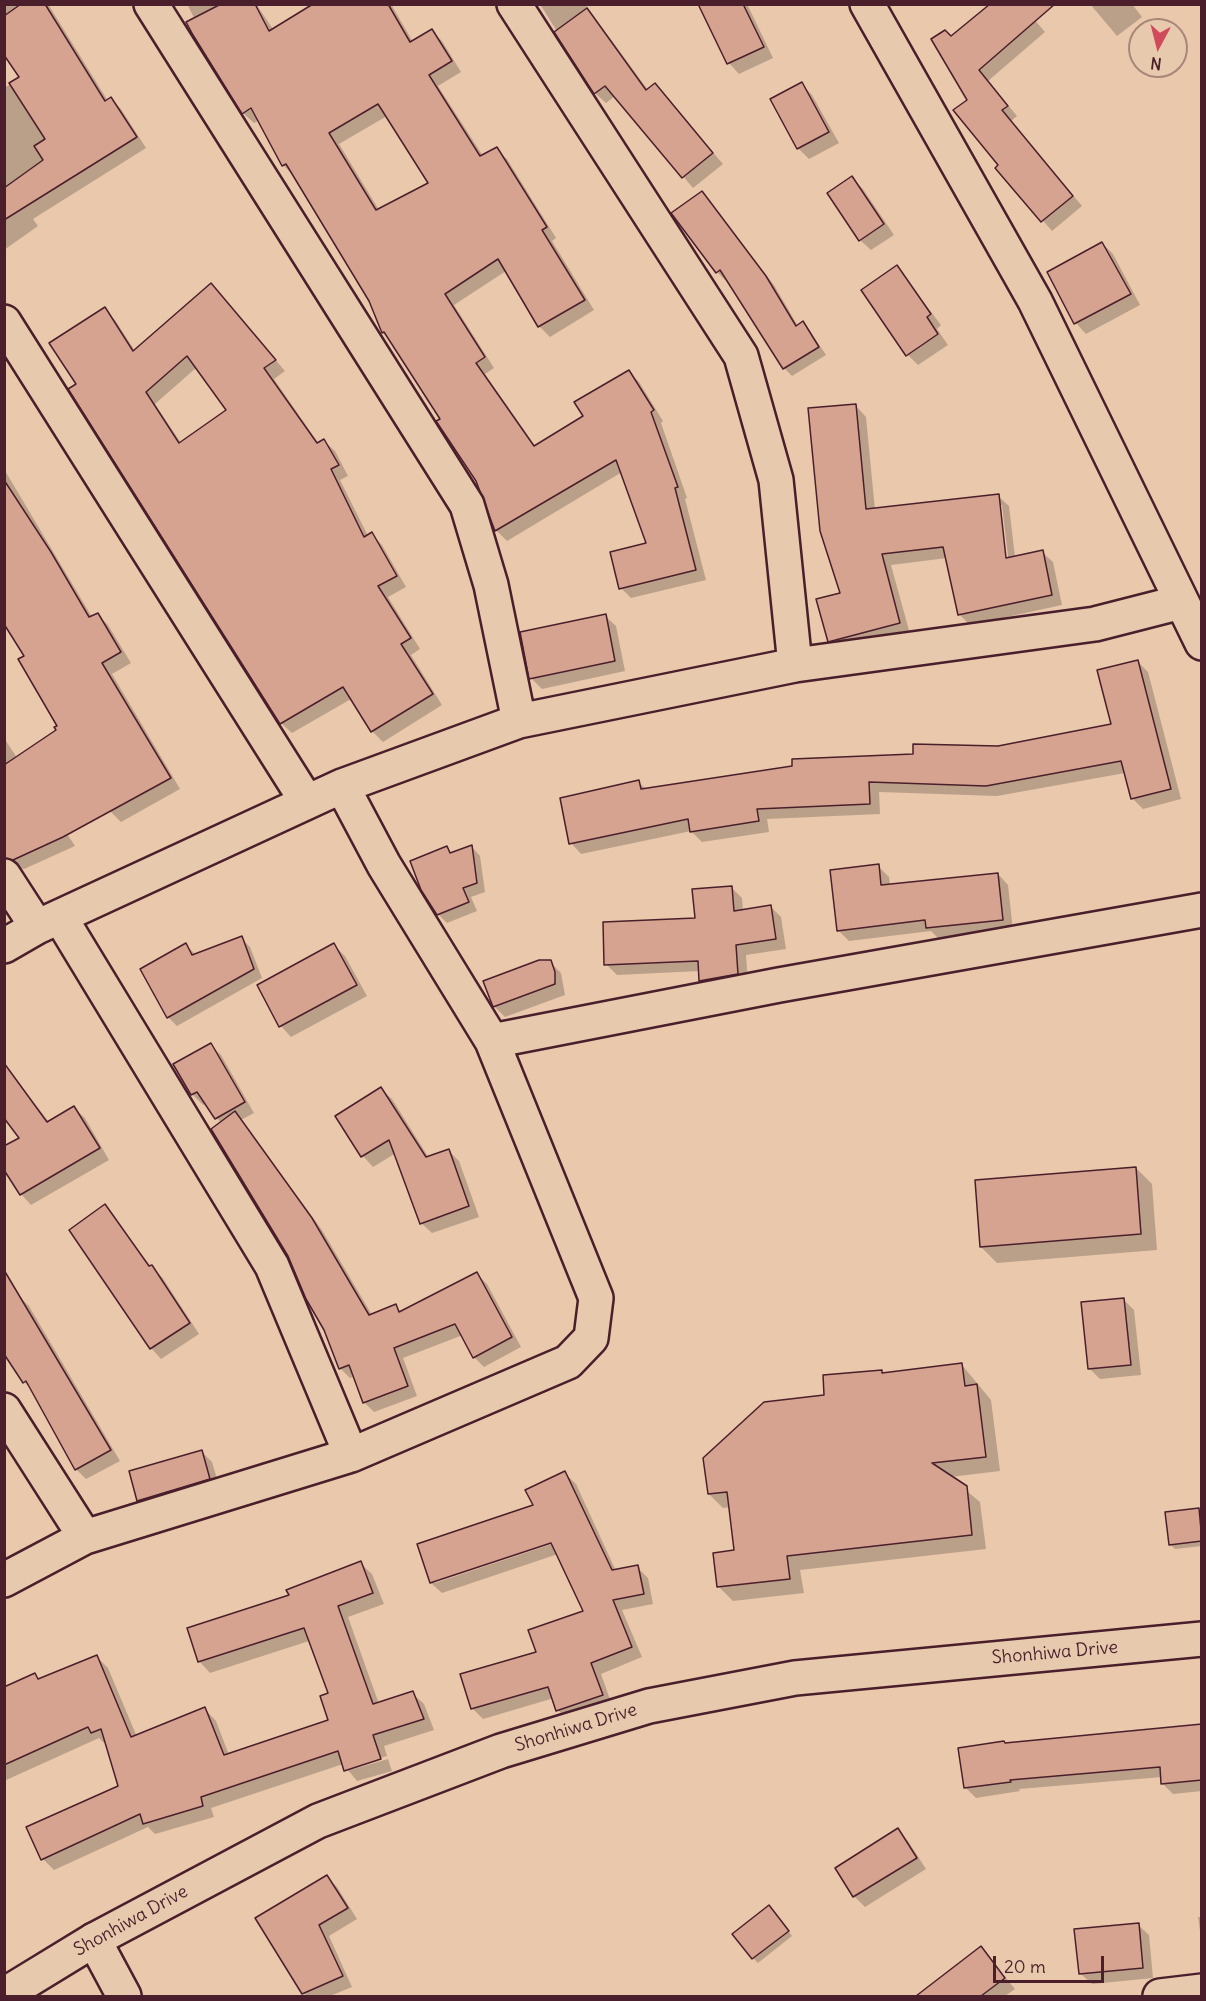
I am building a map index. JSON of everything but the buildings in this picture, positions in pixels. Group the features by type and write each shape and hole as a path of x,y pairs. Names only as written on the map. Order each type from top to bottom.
{"street":[{"path":"151,4 467,505 491,585 519,721"},
{"path":"514,4 741,356 776,480 795,665"},
{"path":"868,5 1035,301 1202,643"},
{"path":"4,322 307,802"},
{"path":"4,945 48,922 342,786 519,721 795,665 1095,624 1181,602"},
{"path":"4,1580 85,1537 351,1455 568,1362 591,1338 596,1298 492,1041 384,865 342,786"},
{"path":"4,876 48,922 272,1266 351,1455"},
{"path":"492,1041 779,985 1202,910"},
{"path":"4,1410 85,1537"},
{"name":"Shonhiwa Drive","path":"4,1995 93,1940 318,1821 501,1751 649,1706 795,1678 1202,1639"},
{"path":"93,1940 123,1996"},
{"path":"1160,1996 1202,1991"}]}
